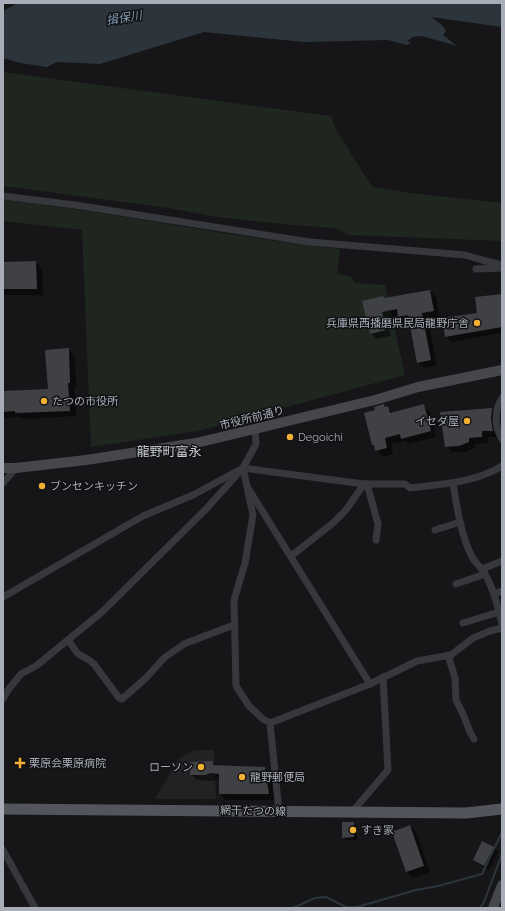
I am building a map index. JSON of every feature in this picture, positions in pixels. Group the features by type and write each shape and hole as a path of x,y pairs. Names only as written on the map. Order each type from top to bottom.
{"main road":[{"name":"網干たつの線","path":"3,809 466,813 502,809"}],"street":[{"path":"3,196 310,242 464,254 502,265"},
{"path":"476,269 502,268"},
{"name":"市役所前通り","path":"3,468 16,468 154,451 196,444 375,400 418,387 502,370"},
{"path":"502,398 495,418 498,432 502,439"},
{"path":"3,699 20,674 36,666 102,612 206,509 243,468 256,444 255,430"},
{"path":"3,597 144,516 193,495 243,468 365,484 405,484 410,488 453,483 486,474 502,466"},
{"path":"3,483 16,468"},
{"path":"243,468 253,515 245,563 234,600 236,686 250,706 262,719 270,723 370,684 417,661 448,655 473,638 502,628"},
{"path":"453,483 460,522 473,559 484,572 494,594 502,624"},
{"path":"365,484 378,524 376,540"},
{"path":"291,556 334,523 346,510 365,484"},
{"path":"248,488 370,684"},
{"path":"435,530 460,522"},
{"path":"456,584 484,572 502,561"},
{"path":"494,594 502,591"},
{"path":"463,623 499,612"},
{"path":"68,640 78,654 94,664 120,698 122,698 146,678 164,658 184,644 231,626 235,627"},
{"path":"448,655 455,678 456,700 474,739"},
{"path":"352,812 388,770 383,677"},
{"path":"270,723 280,811"},
{"path":"3,850 35,908"},
{"path":"493,908 502,885"}],"shaded area":[{"path":"3,72 331,116 335,128 372,187 410,193 502,203 502,241 349,235 336,228 217,217 169,208 3,186"},
{"path":"3,200 87,211 256,238 340,249 337,274 351,276 355,283 385,285 405,375 198,431 91,447 82,230 3,221"},
{"path":"195,750 214,750 216,799 155,799 178,760"}],"water":[{"name":"揖保川","path":"18,3 502,3 502,27 431,17 443,26 446,31 443,35 457,46 422,36 413,37 407,41 411,43 407,45 388,40 304,42 204,32 100,64 57,62 47,67 20,63 3,58 3,11"}],"building":[{"path":"36,261 37,289 3,289 3,262"},
{"path":"430,290 434,311 422,313 431,360 417,363 408,315 398,317 397,309 382,312 386,330 370,334 362,301 383,296 384,298"},
{"path":"502,294 502,327 445,337 442,318 477,313 475,297"},
{"path":"69,348 70,383 68,383 70,411 3,412 3,391 48,389 45,350"},
{"path":"384,404 385,407 388,406 390,413 424,404 431,431 401,439 400,434 385,438 387,448 375,451 374,445 372,445 364,413 375,410 374,407"},
{"name":"イセダ屋","path":"492,408 491,419 493,431 482,431 482,437 469,438 469,442 459,446 445,447 440,412"},
{"path":"213,761 213,765 265,767 269,794 219,794 219,774 210,773 206,775 190,775 190,762"},
{"path":"342,822 354,822 354,837 342,838"},
{"path":"410,825 424,866 406,872 392,832"},
{"path":"482,841 494,847 484,866 473,860"}],"waterway":[{"path":"293,908 315,898 326,897 346,907 357,907 416,890 438,886 482,874 502,832"},
{"path":"480,908 484,902 502,854"}],"place":[{"name":"兵庫県西播磨県民局龍野庁舎","path":"477,323"},
{"name":"たつの市役所","path":"44,401"},
{"name":"イセダ屋","path":"467,421"},
{"name":"Degoichi","path":"290,437"},
{"name":"ブンセンキッチン","path":"42,486"},
{"name":"栗原会栗原病院","path":"20,763"},
{"name":"ローソン","path":"201,767"},
{"name":"龍野郵便局","path":"242,777"},
{"name":"すき家","path":"353,830"}],"district":[{"name":"龍野町富永","path":"169,451"}]}
